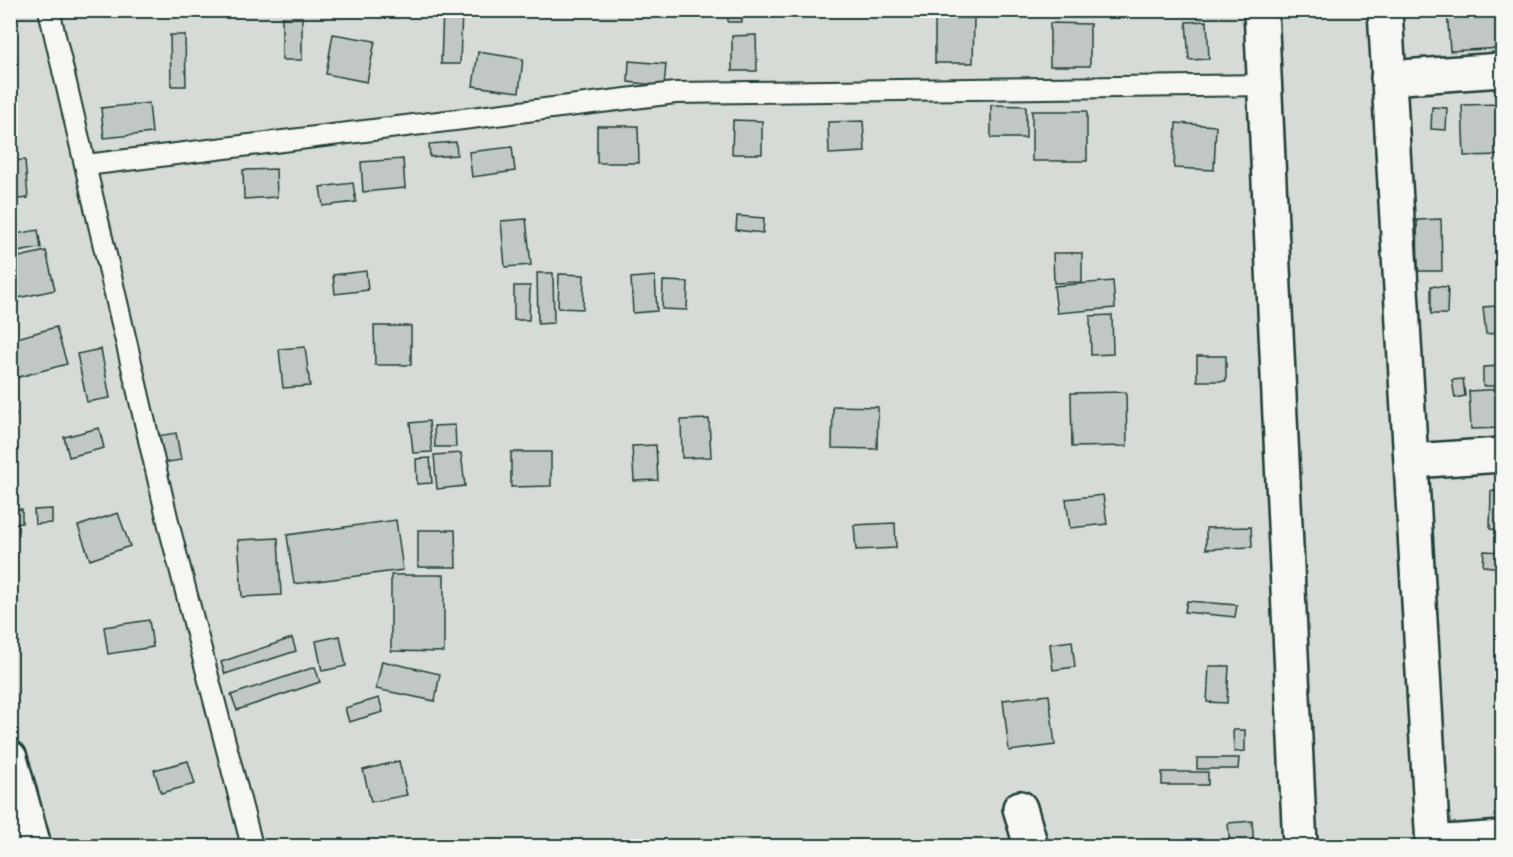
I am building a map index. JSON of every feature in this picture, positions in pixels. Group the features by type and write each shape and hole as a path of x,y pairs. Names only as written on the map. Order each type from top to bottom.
{"street":[{"path":"1261,10 1267,85 1300,846"},
{"path":"1385,10 1432,845 1503,838"},
{"path":"1388,78 1503,70"},
{"path":"1412,461 1503,454"},
{"path":"10,758 34,846"},
{"path":"1020,808 1031,846"}],"lane":[{"path":"49,10 170,530 252,846"},
{"path":"86,165 675,93 1267,85"}],"shaded area":[{"path":"11,11 1502,11 1502,846 11,846"}],"building":[{"path":"443,10 462,10 460,64 441,64"},
{"path":"728,10 742,10 742,22 728,22"},
{"path":"1447,10 1501,10 1502,48 1450,51"},
{"path":"282,17 302,17 302,60 282,60"},
{"path":"935,17 974,18 973,63 935,63"},
{"path":"1207,21 1209,59 1189,60 1186,22"},
{"path":"1050,23 1090,24 1090,66 1050,66"},
{"path":"333,34 375,41 367,82 326,74"},
{"path":"170,35 185,35 186,86 171,86"},
{"path":"756,35 757,71 732,71 732,36"},
{"path":"478,52 523,59 519,92 473,86"},
{"path":"629,61 666,64 664,86 628,82"},
{"path":"10,96 18,121 10,123"},
{"path":"149,103 152,133 104,138 101,108"},
{"path":"1501,104 1502,155 1464,156 1462,105"},
{"path":"991,105 1026,106 1026,138 991,138"},
{"path":"1432,107 1447,108 1446,130 1431,129"},
{"path":"1032,111 1087,111 1087,161 1032,161"},
{"path":"733,120 762,121 762,154 732,154"},
{"path":"863,121 865,152 829,154 828,122"},
{"path":"1176,123 1216,126 1214,170 1174,168"},
{"path":"597,126 638,126 639,163 597,163"},
{"path":"456,142 457,155 430,157 429,144"},
{"path":"512,147 515,171 472,177 469,152"},
{"path":"403,159 405,188 363,192 361,162"},
{"path":"25,160 28,198 10,200 10,161"},
{"path":"276,169 277,197 244,199 243,170"},
{"path":"353,183 356,202 323,206 320,187"},
{"path":"737,216 764,218 763,233 736,230"},
{"path":"526,219 531,265 505,267 501,221"},
{"path":"1441,219 1442,271 1418,271 1417,220"},
{"path":"38,230 41,248 11,253 10,235"},
{"path":"46,251 55,290 13,299 10,259"},
{"path":"1053,253 1082,253 1082,282 1054,283"},
{"path":"366,271 368,290 335,294 333,275"},
{"path":"537,273 553,273 554,323 538,324"},
{"path":"559,274 584,275 583,309 558,308"},
{"path":"655,276 657,311 633,313 631,278"},
{"path":"663,281 688,282 687,310 662,309"},
{"path":"1113,281 1115,308 1057,313 1054,286"},
{"path":"514,286 530,286 529,320 514,320"},
{"path":"1431,286 1448,287 1447,314 1431,314"},
{"path":"1496,306 1498,333 1486,334 1483,307"},
{"path":"1112,315 1113,354 1091,355 1090,316"},
{"path":"374,326 411,326 411,365 375,365"},
{"path":"56,327 67,364 15,378 10,362 10,340"},
{"path":"305,347 310,386 283,388 279,349"},
{"path":"101,349 110,398 87,402 77,354"},
{"path":"1197,356 1226,356 1226,381 1197,381"},
{"path":"1502,366 1502,386 1483,386 1483,367"},
{"path":"1463,379 1465,396 1455,398 1452,380"},
{"path":"1502,389 1502,428 1471,429 1469,391"},
{"path":"1126,392 1127,446 1072,447 1071,393"},
{"path":"10,394 16,415 10,417"},
{"path":"833,406 878,407 877,449 832,448"},
{"path":"709,419 711,457 682,458 681,420"},
{"path":"429,421 432,452 413,453 410,423"},
{"path":"455,425 456,447 435,447 434,426"},
{"path":"99,428 104,448 69,457 64,437"},
{"path":"176,433 181,460 163,463 157,436"},
{"path":"656,445 658,480 634,481 632,446"},
{"path":"511,452 551,452 551,486 511,487"},
{"path":"461,453 465,486 437,489 434,455"},
{"path":"430,458 432,483 417,484 416,459"},
{"path":"1491,491 1502,492 1502,530 1490,529"},
{"path":"1103,495 1107,524 1070,528 1066,499"},
{"path":"22,509 22,523 10,524 10,510"},
{"path":"52,509 52,523 35,524 34,510"},
{"path":"118,513 130,546 90,560 78,526"},
{"path":"396,520 403,570 294,584 287,535"},
{"path":"895,523 896,548 856,550 854,525"},
{"path":"1251,527 1252,547 1206,549 1206,528"},
{"path":"418,530 455,530 456,567 418,567"},
{"path":"278,538 281,595 242,597 238,540"},
{"path":"1484,551 1502,552 1502,568 1483,566"},
{"path":"391,575 444,575 444,652 391,651"},
{"path":"1187,601 1237,605 1235,617 1185,612"},
{"path":"149,620 153,647 108,654 104,627"},
{"path":"340,636 346,666 322,671 316,641"},
{"path":"292,638 296,651 225,674 221,662"},
{"path":"1072,641 1075,667 1053,670 1050,644"},
{"path":"382,661 440,674 435,701 376,689"},
{"path":"1209,666 1229,666 1227,703 1207,702"},
{"path":"315,667 320,682 237,710 231,695"},
{"path":"1049,695 1055,745 1009,751 1003,700"},
{"path":"379,698 383,712 349,722 345,708"},
{"path":"1233,730 1245,730 1245,751 1234,752"},
{"path":"1197,758 1239,758 1238,769 1197,769"},
{"path":"188,761 195,784 161,793 154,770"},
{"path":"399,761 407,795 371,802 363,770"},
{"path":"1162,772 1208,772 1208,785 1162,785"},
{"path":"1252,821 1254,846 1230,846 1228,823"}]}
